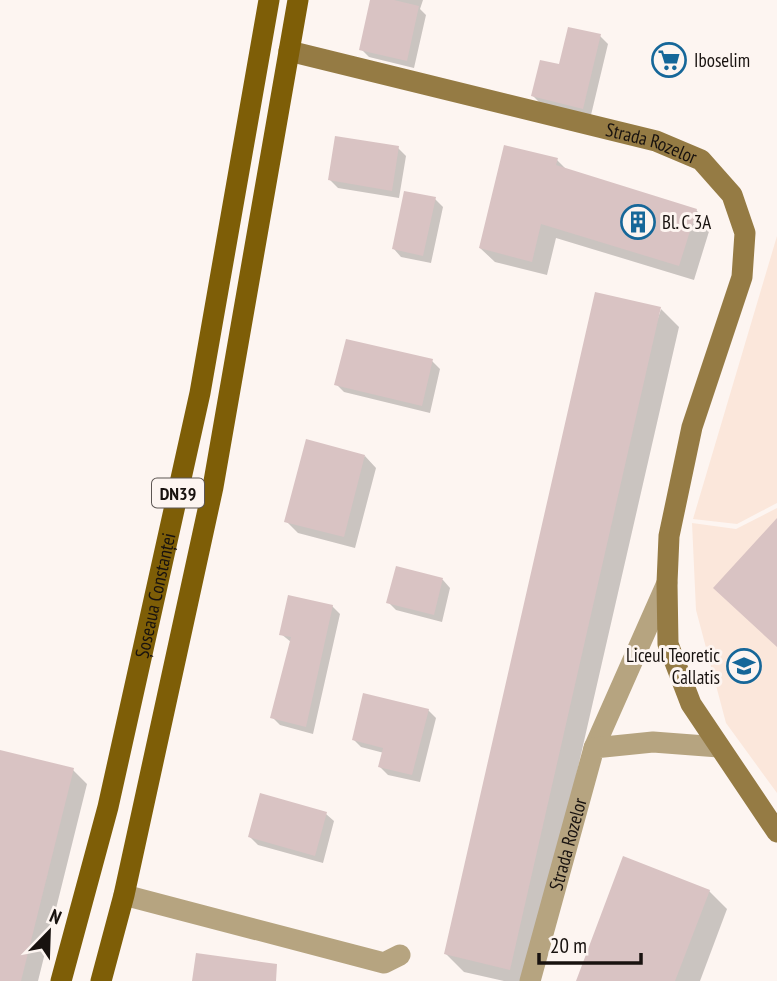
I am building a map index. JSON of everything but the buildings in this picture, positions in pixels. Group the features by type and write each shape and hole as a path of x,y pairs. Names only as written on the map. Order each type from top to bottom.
{"main road":[{"name":"Șoseaua Constanței","path":"61,981 108,807 200,393 269,0"},
{"name":"Șoseaua Constanței","path":"101,981 124,895 213,487 298,0"}],"street":[{"name":"Strada Rozelor","path":"289,51 656,141 701,160 733,195 745,233 742,277 692,427 669,536 668,644 691,704 777,832"},
{"name":"Strada Rozelor","path":"530,981 594,748 667,583"},
{"path":"594,748 653,742 719,747"},
{"path":"124,895 384,963 400,955"}],"shaded area":[{"path":"777,236 777,503 737,524 693,519"},
{"name":"Liceul Teoretic Callatis","path":"777,508 777,793 726,723 696,610 692,523 736,529"}],"place":[{"name":"Iboselim","path":"669,60"},
{"name":"Bl. C 3A","path":"638,222"},
{"name":"Liceul Teoretic Callatis","path":"744,666"}]}
